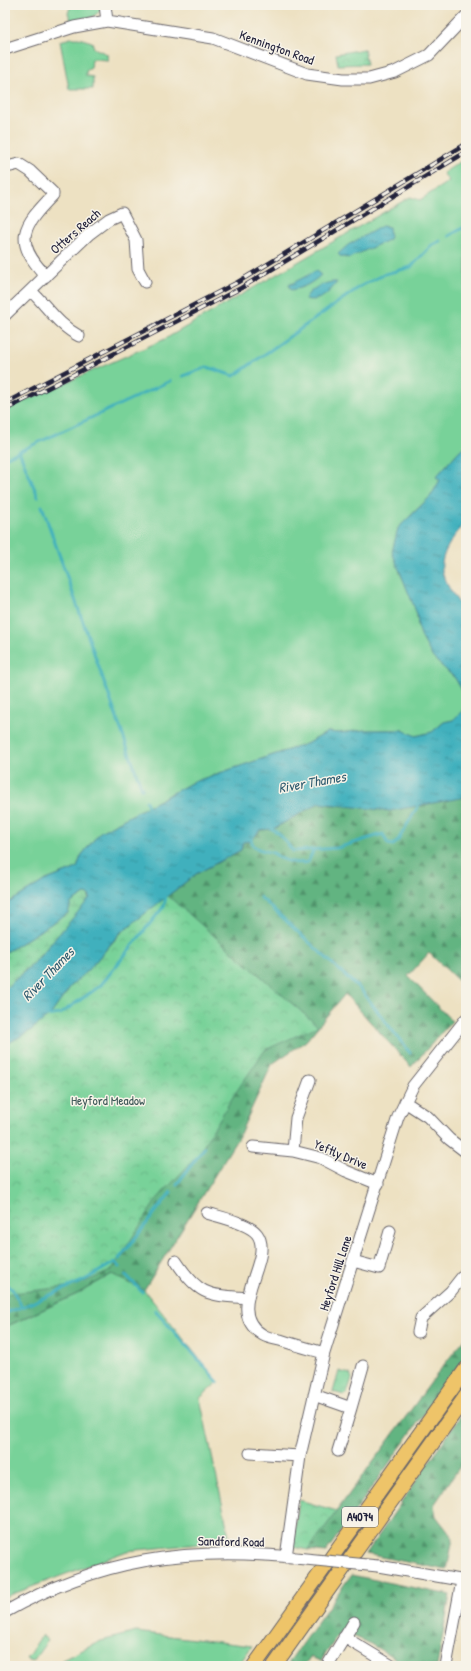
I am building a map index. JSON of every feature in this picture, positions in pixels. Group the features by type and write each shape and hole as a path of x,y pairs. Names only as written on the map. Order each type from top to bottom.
{"main road":[{"name":"A4074","path":"254,1666 466,1369"},
{"name":"A4074","path":"274,1666 466,1396"}],"street":[{"path":"105,5 107,21"},
{"name":"Kennington Road","path":"5,49 74,27 107,21 212,38 307,74 343,79 369,79 395,72 429,55 466,16"},
{"path":"11,166 18,164 25,167 53,193 53,195 29,223 25,242 31,258 46,276"},
{"name":"Otters Reach","path":"5,315 90,234 109,219 122,213 136,240 138,269 145,282"},
{"path":"31,291 46,305 54,318 66,329 79,336"},
{"name":"Heyford Hill Lane","path":"290,1557 300,1456 324,1353 398,1116 413,1086 466,1019"},
{"name":"Yeftly Drive","path":"293,1151 296,1118 310,1080"},
{"path":"405,1102 428,1117 449,1139 466,1152"},
{"name":"Yeftly Drive","path":"253,1147 293,1151 321,1158 346,1171 378,1184"},
{"path":"207,1213 249,1227 258,1234 262,1248 248,1298 248,1316 252,1325 263,1335 324,1353"},
{"path":"353,1261 379,1268 390,1231"},
{"path":"176,1261 189,1280 200,1289 215,1296 248,1298"},
{"path":"418,1332 421,1318 451,1292 466,1272"},
{"path":"338,1451 363,1366"},
{"path":"314,1395 351,1408"},
{"path":"250,1453 300,1456"},
{"name":"Sandford Road","path":"5,1612 37,1594 90,1574 144,1560 186,1554 222,1553 290,1557 378,1566 464,1581"},
{"path":"446,1666 464,1581"},
{"path":"327,1666 354,1622"},
{"path":"344,1637 392,1666"}],"green space":[{"path":"71,5 101,5 100,11 90,19 72,23 68,13"},
{"path":"71,38 79,38 92,42 94,48 107,54 108,60 92,59 91,68 86,71 86,76 93,77 93,89 69,89 60,41"},
{"path":"364,49 367,64 338,65 336,54"},
{"path":"466,158 466,445 436,477 440,480 431,496 398,528 400,573 410,593 417,614 418,626 433,658 455,678 462,690 465,702 463,710 453,720 444,722 432,732 416,736 402,730 365,730 339,733 328,732 306,744 193,782 100,832 81,856 77,868 44,881 5,905 5,409 165,339 410,197 420,200 449,181 443,173"},
{"path":"466,797 466,988 429,953 408,976 452,1021 411,1067 345,994 306,1041 272,1064 239,1136 144,1290 112,1274 77,1294 5,1327 5,1256 120,933 196,874 241,850 243,842 251,841 260,830 273,829 319,803 331,805"},
{"path":"85,894 89,895 88,902 33,963 5,989 5,953 68,913 71,903"},
{"name":"Heyford Meadow","path":"167,895 318,1026 265,1050 234,1095 198,1155 157,1199 111,1271 74,1286 5,1294 5,1045 30,1031 51,1014 71,986 91,967 120,934"},
{"path":"112,1274 144,1290 218,1382 200,1398 230,1541 127,1551 5,1597 5,1327 77,1294"},
{"path":"466,1337 466,1355 326,1552 308,1550 443,1366"},
{"path":"339,1371 350,1374 352,1378 347,1393 344,1395 333,1392"},
{"path":"466,1408 466,1454 459,1468 434,1505 436,1516 453,1538 447,1570 366,1554"},
{"path":"299,1500 337,1511 308,1550 293,1547"},
{"path":"351,1575 450,1595 437,1666 409,1666 365,1641 341,1631 321,1661 310,1657 304,1666 286,1666"},
{"path":"136,1632 252,1646 238,1666 60,1666 62,1660 101,1641"},
{"path":"42,1635 48,1640 33,1661 26,1659"}],"water":[{"path":"382,226 389,227 390,239 349,258 341,257 338,254 348,245"},
{"path":"316,271 321,275 308,285 291,290 289,285"},
{"path":"332,282 337,282 324,296 315,300 305,299 310,292 316,288"},
{"name":"River Thames","path":"466,445 466,523 456,534 444,554 442,568 445,579 463,610 466,608 466,797 390,811 319,803 273,829 260,830 251,841 243,842 241,850 196,874 120,933 91,967 71,986 51,1014 30,1031 5,1045 5,989 34,963 90,898 89,895 85,894 71,903 68,913 5,953 5,905 44,881 77,868 81,856 100,832 193,782 306,744 328,732 339,733 365,730 402,730 416,736 432,732 444,722 453,720 463,710 465,702 462,690 455,678 433,658 422,638 418,626 417,614 392,552 398,528 431,496 440,480 436,477"}],"waterway":[{"path":"449,236 466,226"},
{"path":"183,376 207,367 234,376 361,286 385,274 411,267 432,245 440,241"},
{"path":"5,458 170,381"},
{"path":"19,451 38,497"},
{"path":"42,506 142,789"},
{"path":"146,801 149,809"},
{"path":"271,828 281,836 293,851 337,848 383,834 388,844 393,845 397,842 418,806"},
{"path":"251,839 256,848 273,853 287,861 301,863 308,862 314,849"},
{"path":"46,1016 60,1014 100,986 164,906 167,891"},
{"path":"260,897 361,990 410,1053"},
{"path":"177,1184 205,1147"},
{"path":"119,1259 171,1192"},
{"path":"22,1307 83,1281 115,1262 120,1267"},
{"path":"126,1275 142,1292"},
{"path":"5,1283 12,1289 22,1307 5,1313"},
{"path":"155,1310 218,1382"}],"railway":[{"path":"5,403 238,282 466,144"},
{"path":"5,410 241,288 466,152"}]}
